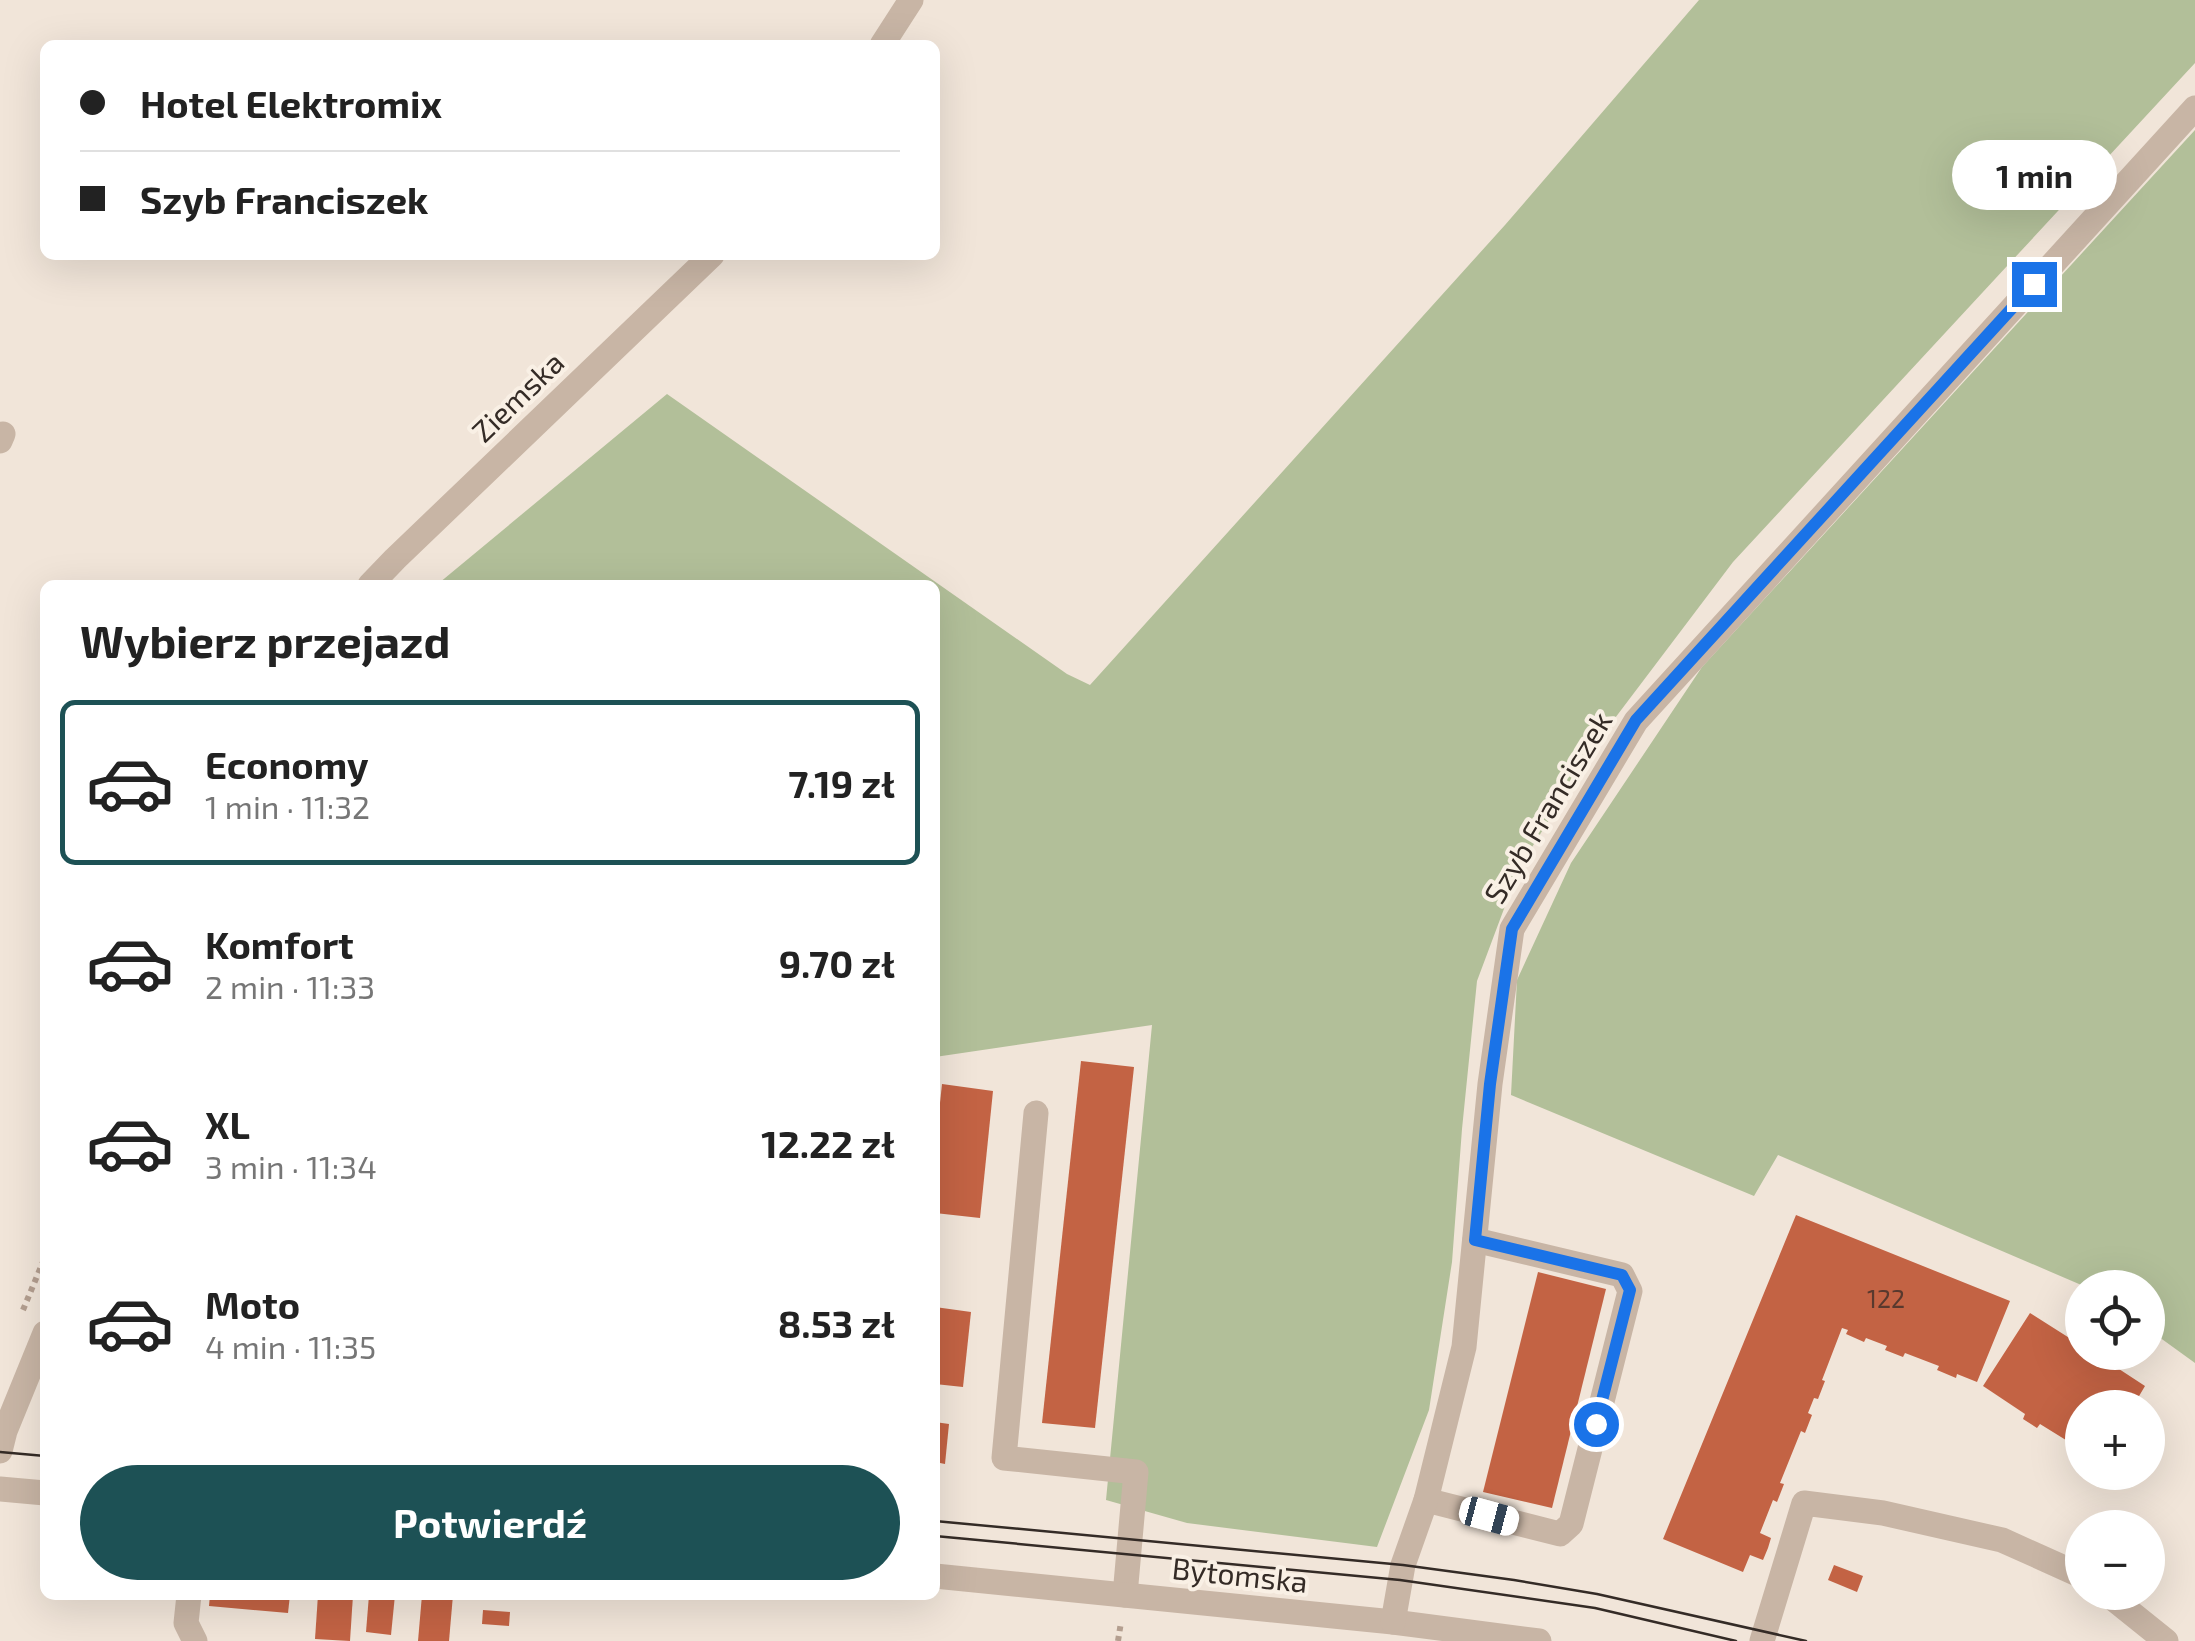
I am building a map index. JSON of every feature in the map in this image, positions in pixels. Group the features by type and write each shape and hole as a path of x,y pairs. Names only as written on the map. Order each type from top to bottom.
{"street":[{"path":"885,40 910,0"},
{"name":"Szyb Franciszek","path":"1393,1622 1404,1565 1426,1500 1464,1347 1490,1084 1512,929 1636,720 2195,108"},
{"name":"Ziemska","path":"375,580 707,260"},
{"path":"1036,1112 1004,1458 1136,1472 1124,1595"},
{"path":"1426,1500 1560,1534 1571,1524 1630,1290 1622,1275 1475,1240"},
{"path":"0,1451 40,1344"},
{"path":"0,1489 40,1493"},
{"path":"1762,1641 1804,1503 1883,1513 2002,1540 2065,1568"},
{"name":"Bytomska","path":"940,1577 1393,1622 1539,1641"},
{"path":"188,1600 186,1624 195,1641"},
{"path":"2127,1610 2166,1641"}],"green space":[{"path":"1699,0 2195,0 2195,63 1733,562 1606,730 1520,866 1477,981 1452,1262 1429,1410 1377,1547 1187,1523 1106,1500 1152,1025 940,1056 940,585 1067,674 1090,685 1505,225"},
{"path":"2195,130 2195,1363 2165,1341 2165,1270 2065,1270 2065,1278 1778,1155 1754,1196 1511,1095 1517,980 1571,863 1702,667"},
{"path":"667,394 933,580 443,580"}],"building":[{"path":"1081,1061 1134,1067 1095,1428 1042,1423"},
{"path":"942,1084 993,1091 980,1218 940,1214"},
{"path":"1796,1215 2010,1301 1977,1382 1957,1374 1956,1378 1937,1370 1939,1366 1905,1353 1903,1357 1885,1350 1887,1346 1866,1338 1864,1342 1842,1328 1818,1399 1814,1398 1808,1413 1812,1415 1805,1433 1801,1431 1780,1483 1784,1484 1777,1502 1773,1500 1760,1533 1771,1538 1768,1548 1763,1560 1750,1555 1743,1572 1663,1539"},
{"path":"1538,1272 1606,1289 1552,1508 1483,1492"},
{"path":"940,1308 971,1312 963,1387 940,1385"},
{"path":"2030,1313 2065,1335 2065,1370 2121,1370 2145,1386 2143,1390 2065,1390 2065,1439 2023,1419 2025,1414 1983,1386"},
{"path":"940,1423 949,1424 945,1464 940,1463"},
{"path":"1834,1565 1863,1576 1857,1592 1828,1580"},
{"path":"210,1600 289,1600 288,1613 209,1606"},
{"path":"318,1600 353,1600 350,1641 315,1639"},
{"path":"369,1600 394,1600 391,1635 366,1632"},
{"path":"422,1600 453,1600 449,1641 418,1641"},
{"path":"483,1610 510,1612 509,1626 482,1624"}],"tram line":[{"path":"0,1452 40,1456"},
{"path":"940,1521 1403,1565 1514,1580 1597,1594 1806,1641"},
{"path":"940,1536 1400,1580 1595,1608 1736,1641"}],"route":[{"path":"1596,1424 1630,1290 1622,1275 1475,1240 1490,1084 1512,929 1636,720 2034,284"}]}
